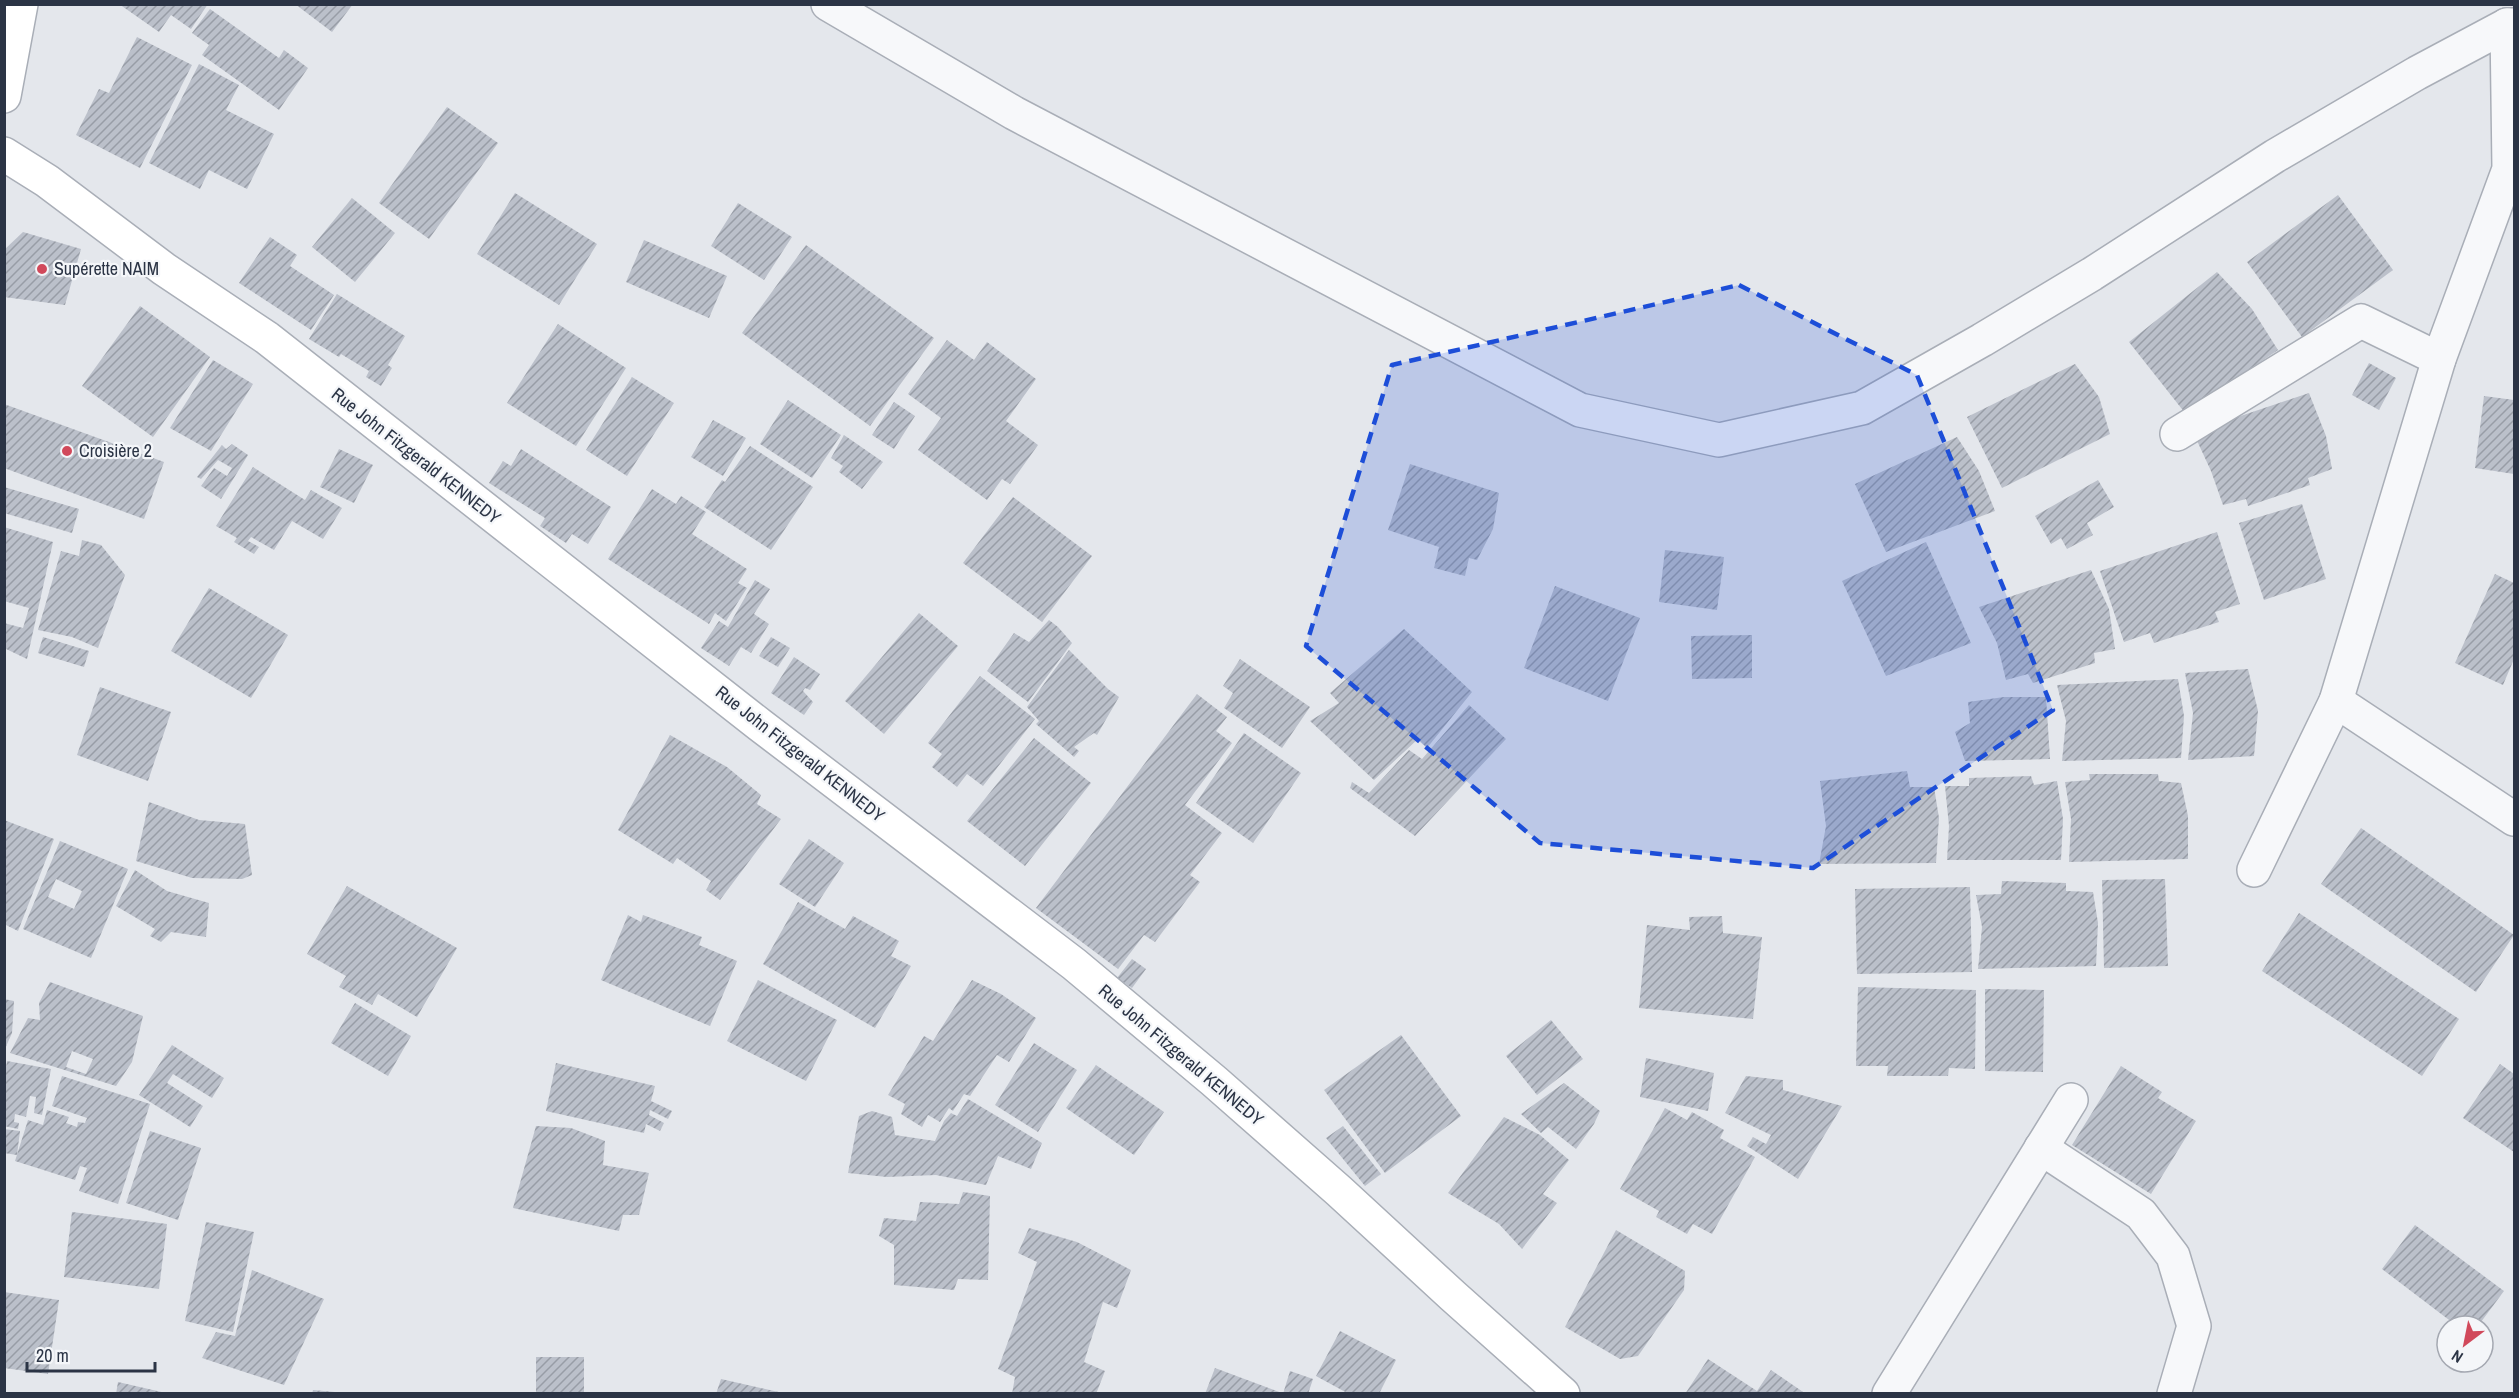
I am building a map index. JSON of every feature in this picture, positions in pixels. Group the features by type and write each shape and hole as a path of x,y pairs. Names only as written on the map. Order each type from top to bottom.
{"street":[{"path":"4,96 21,4"},
{"path":"828,4 1014,113 1580,410 1719,440 1862,408 2092,274 2275,156 2417,73 2511,25 2509,169 2439,359 2336,701 2254,870"},
{"name":"Rue John Fitzgerald KENNEDY","path":"4,154 47,181 164,269 267,338 760,724 1074,964 1214,1081 1330,1183 1563,1394"},
{"path":"2177,434 2361,321 2439,359"},
{"path":"2336,701 2514,819"},
{"path":"1889,1394 2071,1100"},
{"path":"2041,1148 2141,1214 2173,1256 2194,1326 2174,1394"}],"highlighted area":[{"path":"1739,285 1917,375 2053,710 1813,868 1540,843 1306,646 1392,365"}],"building":[{"path":"119,4 208,4 191,29 171,15 159,32"},
{"path":"295,4 353,4 332,32"},
{"path":"210,9 279,58 284,50 308,68 279,110 202,55 209,45 192,33"},
{"path":"137,37 192,65 140,168 76,135 99,89 109,93"},
{"path":"199,64 239,85 226,110 274,134 247,189 209,170 200,189 149,163"},
{"path":"447,107 498,143 429,239 379,203"},
{"path":"515,193 597,244 559,305 477,254"},
{"path":"2338,195 2393,270 2302,337 2247,262"},
{"path":"352,198 395,233 355,282 312,247"},
{"path":"738,203 792,237 764,280 711,246"},
{"path":"23,232 81,249 65,305 4,297 4,250"},
{"path":"270,237 297,255 290,266 334,295 311,330 239,283"},
{"path":"644,240 727,276 709,318 626,282"},
{"path":"806,245 934,338 870,426 742,333"},
{"path":"2217,272 2252,309 2278,350 2185,413 2129,342"},
{"path":"337,294 405,336 388,365 392,368 381,386 366,377 369,371 341,354 339,357 309,339"},
{"path":"140,306 210,357 153,437 82,386"},
{"path":"558,324 626,368 576,446 507,403"},
{"path":"947,340 974,360 987,342 1036,379 1006,421 1038,445 1010,484 1002,479 987,500 918,450 941,418 908,394"},
{"path":"213,360 253,384 211,451 170,428"},
{"path":"2369,363 2396,378 2379,410 2352,395"},
{"path":"2075,364 2099,397 2110,434 2002,488 1967,417"},
{"path":"632,377 674,403 627,476 586,450"},
{"path":"2309,393 2326,436 2332,469 2308,478 2310,485 2248,506 2246,499 2223,505 2211,471 2193,432"},
{"path":"2484,396 2514,400 2514,474 2475,468"},
{"path":"788,400 841,435 812,478 760,444"},
{"path":"894,402 915,416 894,449 872,435"},
{"path":"4,404 164,462 144,519 4,468"},
{"path":"713,420 746,438 723,476 691,457"},
{"path":"844,435 883,462 862,489 839,472 843,466 831,458"},
{"path":"1957,437 1979,471 1995,511 1886,552 1855,484"},
{"path":"232,444 248,455 221,499 201,486 214,468 227,476 232,468 218,460 201,479 197,477 222,445 226,449"},
{"path":"750,446 813,487 771,550 704,507 722,480 725,482"},
{"path":"339,449 373,465 354,503 320,487"},
{"path":"521,449 611,507 588,544 572,534 566,543 540,526 545,518 489,483 503,461 511,466"},
{"path":"1410,464 1499,493 1493,529 1477,560 1469,558 1465,576 1434,568 1439,547 1388,530"},
{"path":"253,467 305,500 311,490 342,508 323,539 292,521 274,550 251,537 248,541 259,547 254,554 234,542 237,538 216,526"},
{"path":"2098,480 2114,507 2087,523 2093,535 2067,549 2061,538 2051,544 2035,516"},
{"path":"4,487 79,509 72,533 4,513"},
{"path":"652,489 676,504 681,496 706,512 692,534 747,569 738,583 747,588 726,621 715,613 709,624 608,559"},
{"path":"1013,497 1092,556 1042,622 963,563"},
{"path":"2302,504 2326,579 2264,600 2239,523"},
{"path":"4,527 53,542 27,659 4,648 4,623 23,628 29,608 4,601"},
{"path":"2217,532 2240,604 2215,612 2219,622 2154,643 2150,633 2124,642 2100,571"},
{"path":"82,540 101,545 125,575 98,648 72,637 38,630 61,551 79,556"},
{"path":"1926,542 1971,643 1886,676 1842,581"},
{"path":"1665,550 1724,557 1717,610 1659,602"},
{"path":"2091,570 2109,609 2115,649 2094,653 2095,663 2033,683 2028,674 2006,680 1997,643 1979,607"},
{"path":"2495,574 2514,583 2514,659 2503,685 2455,663"},
{"path":"755,580 770,589 754,614 769,624 751,653 741,647 729,666 701,648 719,621 728,627"},
{"path":"1555,586 1640,618 1608,701 1524,668"},
{"path":"209,588 288,635 251,698 171,651"},
{"path":"919,613 958,646 884,734 845,701"},
{"path":"1049,620 1072,643 1028,702 987,671 1014,633 1029,642"},
{"path":"1404,629 1472,692 1427,748 1418,739 1374,780 1310,721 1339,703 1330,693"},
{"path":"1752,635 1752,678 1692,679 1691,636"},
{"path":"43,637 89,651 84,667 38,653"},
{"path":"771,637 790,648 778,667 759,656"},
{"path":"1069,650 1119,697 1097,735 1094,733 1074,747 1079,751 1074,757 1036,724 1039,721 1027,707"},
{"path":"794,657 820,674 810,690 805,688 803,691 813,702 804,715 771,693"},
{"path":"1240,659 1310,707 1282,748 1224,708 1233,693 1223,686"},
{"path":"2248,669 2258,711 2254,756 2188,760 2193,713 2185,673"},
{"path":"980,676 1035,719 983,786 967,774 957,787 932,767 942,754 928,743"},
{"path":"2178,679 2184,716 2181,758 2062,761 2066,721 2057,685"},
{"path":"100,687 171,712 148,781 77,755"},
{"path":"1197,694 1227,717 1216,731 1232,743 1185,805 1222,833 1190,875 1200,882 1155,942 1144,935 1118,969 1036,908"},
{"path":"2004,697 2046,697 2050,759 1965,761 1955,732 1970,723 1968,702"},
{"path":"1469,705 1506,739 1415,836 1350,788 1352,782 1369,793 1409,750 1422,759"},
{"path":"1244,733 1301,773 1253,843 1196,803"},
{"path":"670,735 727,767 761,795 757,804 781,819 720,900 706,890 711,881 677,858 673,864 618,830"},
{"path":"1034,738 1091,783 1025,866 967,821"},
{"path":"1907,771 1910,787 1934,787 1939,818 1936,863 1819,864 1826,826 1820,781"},
{"path":"2089,774 2158,774 2159,781 2181,783 2188,816 2188,859 2069,862 2071,819 2065,782 2090,780"},
{"path":"2031,776 2034,785 2057,781 2063,819 2061,860 1947,860 1949,826 1945,786 1969,786 1969,778"},
{"path":"149,802 199,820 245,824 252,875 242,879 192,878 136,861"},
{"path":"4,820 54,839 18,931 4,924"},
{"path":"2361,828 2514,935 2476,992 2321,884"},
{"path":"809,839 844,863 815,907 779,884"},
{"path":"60,841 128,869 91,958 23,929","holes":["56,879 82,891 74,909 48,897"]},
{"path":"135,870 167,891 209,903 206,937 171,932 161,942 150,936 155,929 116,906"},
{"path":"2165,879 2168,966 2104,968 2102,880"},
{"path":"2002,881 2066,883 2066,891 2093,892 2098,923 2096,966 1978,969 1982,927 1976,895 2001,894"},
{"path":"347,886 457,948 417,1017 378,994 372,1005 339,987 346,976 307,954"},
{"path":"1970,887 1972,972 1857,974 1855,889"},
{"path":"798,902 845,929 853,916 899,941 891,956 911,966 875,1028 763,964"},
{"path":"2299,913 2459,1019 2422,1076 2262,971"},
{"path":"628,915 641,922 643,915 702,937 699,945 737,961 710,1026 601,980"},
{"path":"1722,916 1723,933 1762,937 1753,1019 1639,1008 1647,925 1690,930 1689,917"},
{"path":"1132,959 1146,969 1132,988 1117,978"},
{"path":"758,980 837,1020 806,1081 727,1041"},
{"path":"972,980 1001,994 1036,1018 1009,1062 997,1055 970,1096 964,1094 953,1111 949,1108 940,1122 928,1115 922,1127 901,1114 905,1104 888,1095 924,1036 933,1041"},
{"path":"50,982 143,1016 132,1062 116,1086 10,1053 28,1018 40,1020 39,1003","holes":["72,1051 93,1059 86,1074 66,1067"]},
{"path":"1858,987 1976,990 1975,1069 1949,1068 1948,1076 1887,1076 1888,1066 1856,1066"},
{"path":"1985,989 2044,990 2043,1072 1985,1071"},
{"path":"4,999 14,1001 12,1033 4,1051"},
{"path":"355,1003 411,1036 388,1076 331,1043"},
{"path":"1551,1020 1583,1059 1537,1095 1506,1056"},
{"path":"1401,1035 1461,1116 1385,1173 1324,1090"},
{"path":"1034,1043 1077,1070 1038,1132 995,1105"},
{"path":"172,1045 224,1078 212,1098 173,1074 167,1083 203,1106 190,1127 139,1095"},
{"path":"1646,1058 1714,1073 1708,1111 1640,1097"},
{"path":"7,1061 51,1069 42,1115 34,1113 36,1097 30,1096 26,1117 15,1114 14,1122 19,1123 18,1129 4,1126 4,1066 6,1067"},
{"path":"556,1063 655,1086 651,1101 672,1111 668,1119 650,1110 649,1115 664,1123 660,1131 646,1124 644,1133 546,1111"},
{"path":"2500,1064 2514,1074 2514,1152 2463,1118"},
{"path":"1096,1065 1164,1112 1134,1155 1066,1108"},
{"path":"2121,1066 2162,1092 2158,1098 2196,1121 2151,1194 2072,1145"},
{"path":"62,1076 150,1104 118,1204 79,1191 87,1168 80,1166 75,1180 15,1161 28,1120 43,1125 47,1110 69,1117 66,1123 77,1127 78,1122 85,1123 87,1118 52,1106"},
{"path":"1746,1076 1783,1080 1783,1090 1842,1106 1798,1179 1747,1146 1753,1137 1766,1144 1771,1135 1725,1113"},
{"path":"1564,1083 1600,1111 1594,1124 1576,1149 1548,1127 1541,1133 1521,1114"},
{"path":"968,1099 1042,1143 1031,1169 998,1156 986,1185 936,1175 887,1177 848,1173 859,1116 872,1111 892,1117 895,1135 935,1141 944,1121 951,1113 957,1116"},
{"path":"1665,1108 1687,1120 1692,1112 1724,1130 1720,1138 1755,1157 1712,1234 1693,1224 1687,1234 1656,1217 1659,1211 1620,1189"},
{"path":"1504,1117 1540,1135 1569,1160 1543,1194 1557,1203 1522,1249 1499,1224 1448,1193"},
{"path":"536,1126 571,1128 605,1141 603,1165 649,1173 639,1215 623,1215 619,1231 513,1208"},
{"path":"1343,1126 1381,1174 1365,1186 1326,1138"},
{"path":"4,1129 20,1131 17,1155 4,1153"},
{"path":"150,1131 201,1148 178,1220 126,1203"},
{"path":"963,1192 990,1196 988,1280 958,1279 954,1290 894,1285 894,1245 879,1236 884,1218 916,1221 920,1202 959,1204"},
{"path":"72,1212 167,1224 159,1289 64,1277"},
{"path":"206,1222 254,1232 233,1332 185,1321"},
{"path":"2415,1225 2504,1291 2487,1314 2441,1314 2382,1269"},
{"path":"1029,1228 1077,1242 1131,1270 1117,1308 1103,1302 1084,1362 1105,1371 1096,1394 1012,1394 1015,1377 998,1369 1037,1262 1018,1253"},
{"path":"1616,1230 1685,1271 1684,1290 1638,1356 1620,1359 1565,1327"},
{"path":"252,1270 324,1299 284,1385 202,1358 216,1332 235,1336"},
{"path":"4,1292 59,1300 48,1374 4,1368"},
{"path":"1340,1331 1396,1360 1379,1394 1349,1394 1316,1376"},
{"path":"536,1357 584,1357 584,1394 536,1394"},
{"path":"1708,1359 1757,1391 1771,1370 1806,1394 1685,1394"},
{"path":"1215,1368 1282,1393 1282,1394 1205,1394"},
{"path":"1290,1371 1313,1379 1308,1394 1283,1394"},
{"path":"721,1379 783,1393 783,1394 716,1394"},
{"path":"118,1382 166,1393 166,1394 116,1394"},
{"path":"313,1390 335,1392 335,1394 312,1394"}],"place":[{"name":"Supérette NAIM","path":"42,269"},
{"name":"Croisière 2","path":"67,451"}]}
